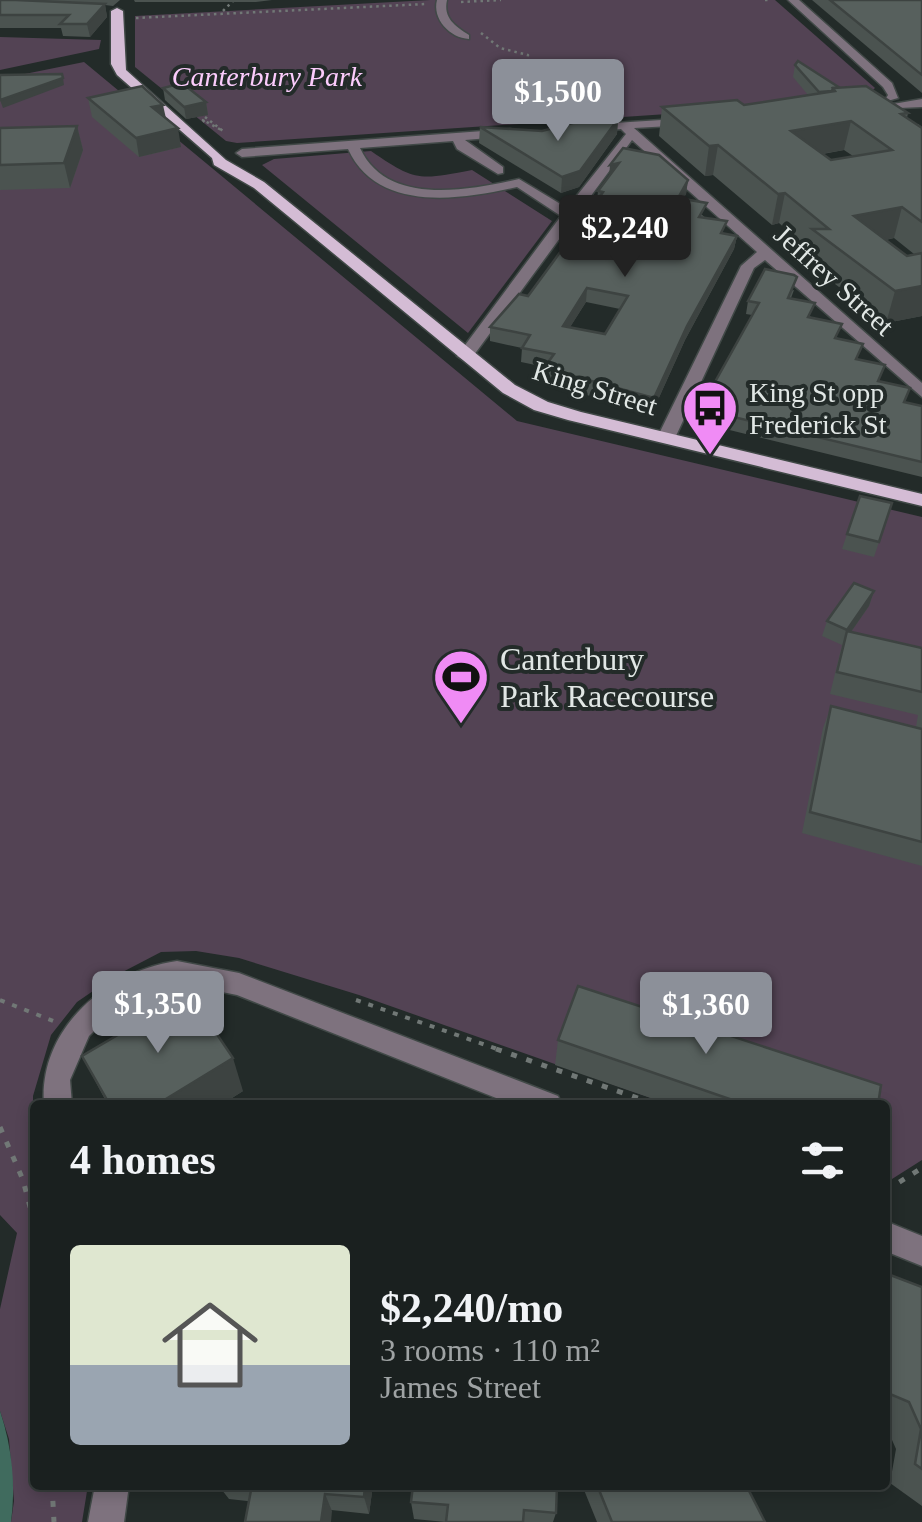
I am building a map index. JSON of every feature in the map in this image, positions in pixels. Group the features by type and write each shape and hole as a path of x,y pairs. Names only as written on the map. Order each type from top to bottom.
{"main road":[{"name":"King Street","path":"117,5 118,68 199,126 236,158 258,185 509,389 541,406 922,500"}],"street":[{"path":"792,0 888,86 894,96 884,107 922,103"},
{"path":"442,6 458,13"},
{"path":"442,6 448,26 464,38"},
{"path":"508,133 505,126 510,118"},
{"path":"576,128 629,130 713,120"},
{"path":"465,356 629,130"},
{"name":"Jeffrey Street","path":"629,130 922,392"},
{"path":"236,158 304,148 525,132"},
{"path":"457,137 461,146 498,170"},
{"path":"352,145 358,158 392,186 407,193 465,193 519,183 569,215"},
{"path":"666,438 748,266 765,253"},
{"path":"58,1100 56,1080 61,1063 80,1028 115,994 167,974 199,973 239,984 535,1100"},
{"path":"890,1238 922,1251"},
{"path":"106,1522 111,1490"}],"path":[{"path":"220,14 234,0"},
{"path":"134,18 442,6 501,0"},
{"path":"765,0 771,0"},
{"path":"458,13 500,48 528,55 526,68 606,118"},
{"path":"570,94 614,98"},
{"path":"206,117 222,130 205,120 199,126 206,117"},
{"path":"0,1000 80,1028"},
{"path":"356,1000 644,1100"},
{"path":"0,1127 24,1180 30,1205"},
{"path":"890,1185 922,1168"},
{"path":"52,1490 54,1522"}],"green space":[{"name":"Canterbury Park","path":"430,0 775,0 875,88 860,101 237,143 226,141 135,67 135,16"},
{"path":"0,37 101,40 99,49 0,70"},
{"name":"Canterbury Park Racecourse","path":"84,62 517,421 922,517 922,1160 890,1178 890,1100 657,1100 359,995 239,958 196,951 161,952 77,1002 51,1035 30,1100 30,1490 87,1490 82,1522 11,1522 14,1501 9,1439 0,1411 0,1309 17,1233 0,1215 0,79"},
{"path":"371,151 418,176 472,170 552,221 468,333 262,165 274,159"}],"shaded area":[{"path":"0,1411 12,1466 11,1522 0,1522"}],"building":[{"path":"0,0 105,4 87,24 60,24 69,15 0,15"},
{"path":"830,0 922,0 922,75"},
{"path":"798,61 840,88 819,92 795,65"},
{"path":"62,74 63,78 0,100 0,75"},
{"path":"182,83 206,102 184,107 163,88"},
{"path":"142,86 163,105 152,107 178,128 136,138 88,98"},
{"path":"866,86 908,113 901,114 922,128 922,222 902,207 854,216 907,256 922,253 922,286 895,291 812,229 829,229 785,193 778,194 718,145 709,146 662,107 737,100 744,105 835,91 833,88","holes":["851,121 892,150 831,160 791,131"]},
{"path":"618,119 580,171 562,177 480,127 542,131 576,122"},
{"path":"77,126 64,163 0,165 0,128"},
{"path":"623,148 659,155 688,180 678,198 707,203 699,217 727,221 721,233 737,236 687,326 654,398 544,368 554,354 522,348 530,335 490,327 519,294 528,296 603,192 598,191 619,163 610,165","holes":["587,288 628,296 605,334 563,326"]},
{"path":"765,269 797,277 788,298 815,303 808,317 842,324 835,338 863,344 856,359 885,365 878,381 910,388 904,402 922,406 922,462 700,409 759,303 748,301"},
{"path":"860,496 892,503 879,542 847,534"},
{"path":"854,583 874,591 847,630 827,621"},
{"path":"847,631 922,648 922,692 837,672"},
{"path":"831,706 922,729 922,842 810,812"},
{"path":"578,986 881,1085 879,1100 732,1100 558,1040"},
{"path":"189,993 233,1058 164,1100 107,1100 82,1056"},
{"path":"890,1275 922,1287 922,1469 915,1464 921,1429 909,1402 890,1394"},
{"path":"251,1490 365,1490 364,1497 325,1494 321,1522 245,1522"},
{"path":"412,1490 557,1490 556,1513 524,1510 523,1522 446,1522 448,1505 411,1502"},
{"path":"599,1490 749,1490 765,1522 612,1522"}],"place":[{"name":"King St opp Frederick St","path":"710,457"},
{"name":"Canterbury Park Racecourse","path":"461,726"}]}
